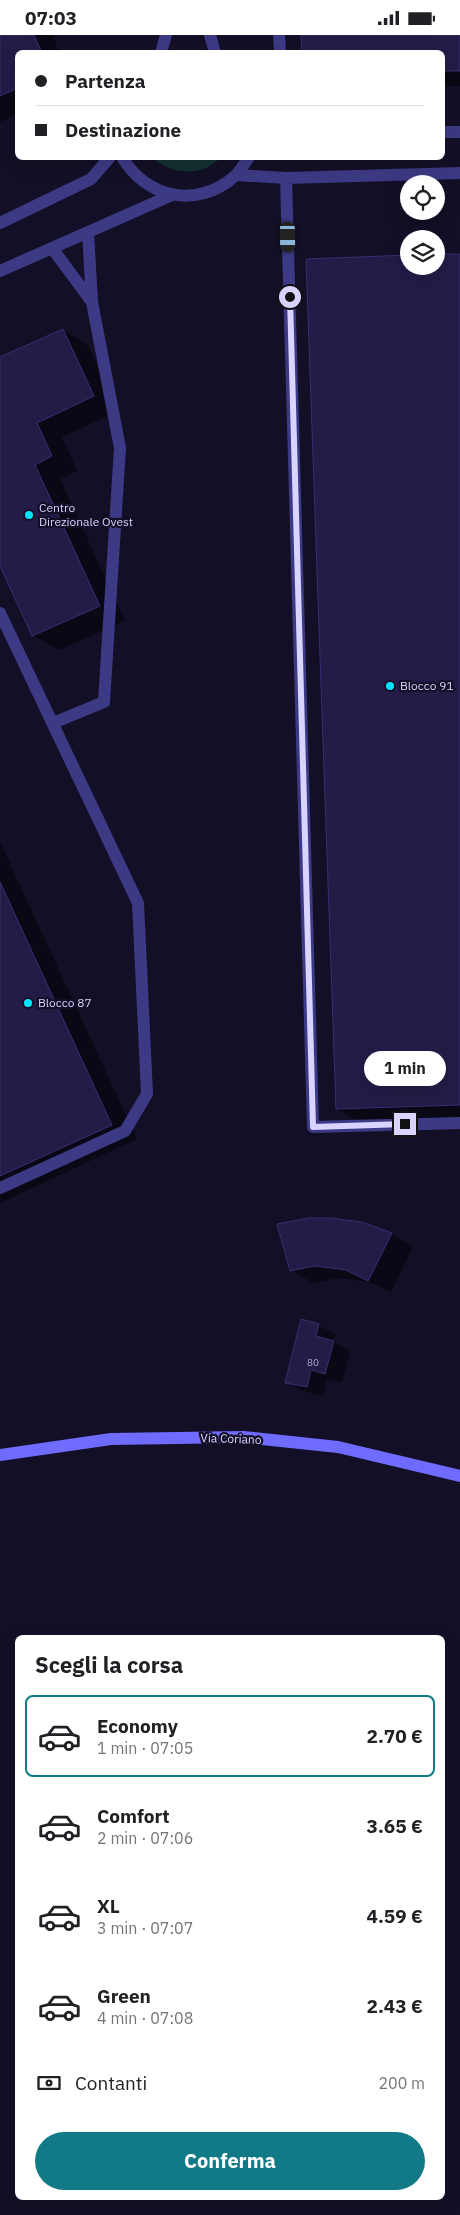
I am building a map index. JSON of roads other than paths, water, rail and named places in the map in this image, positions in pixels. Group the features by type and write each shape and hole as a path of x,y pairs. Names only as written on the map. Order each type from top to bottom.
{"main road":[{"name":"Via Coriano","path":"0,1455 111,1439 243,1437 338,1447 460,1476"}],"lane":[{"path":"162,50 166,35"},
{"path":"210,35 214,50"},
{"path":"279,35 280,50"},
{"path":"445,132 460,132"},
{"path":"0,223 91,179 107,160"},
{"path":"124,160 130,170 148,186 172,195 196,195 218,188 236,175 247,160"},
{"path":"236,175 286,178 460,173"},
{"path":"286,178 313,1127 460,1123"},
{"path":"0,271 172,195"},
{"path":"52,723 104,702 120,448 92,302 88,232"},
{"path":"52,248 92,302"},
{"path":"0,613 138,903 147,1094 125,1131 0,1188"}],"place":[{"name":"Centro Direzionale Ovest","path":"29,515"},
{"name":"Blocco 91","path":"390,686"},
{"name":"Blocco 87","path":"28,1003"}]}
